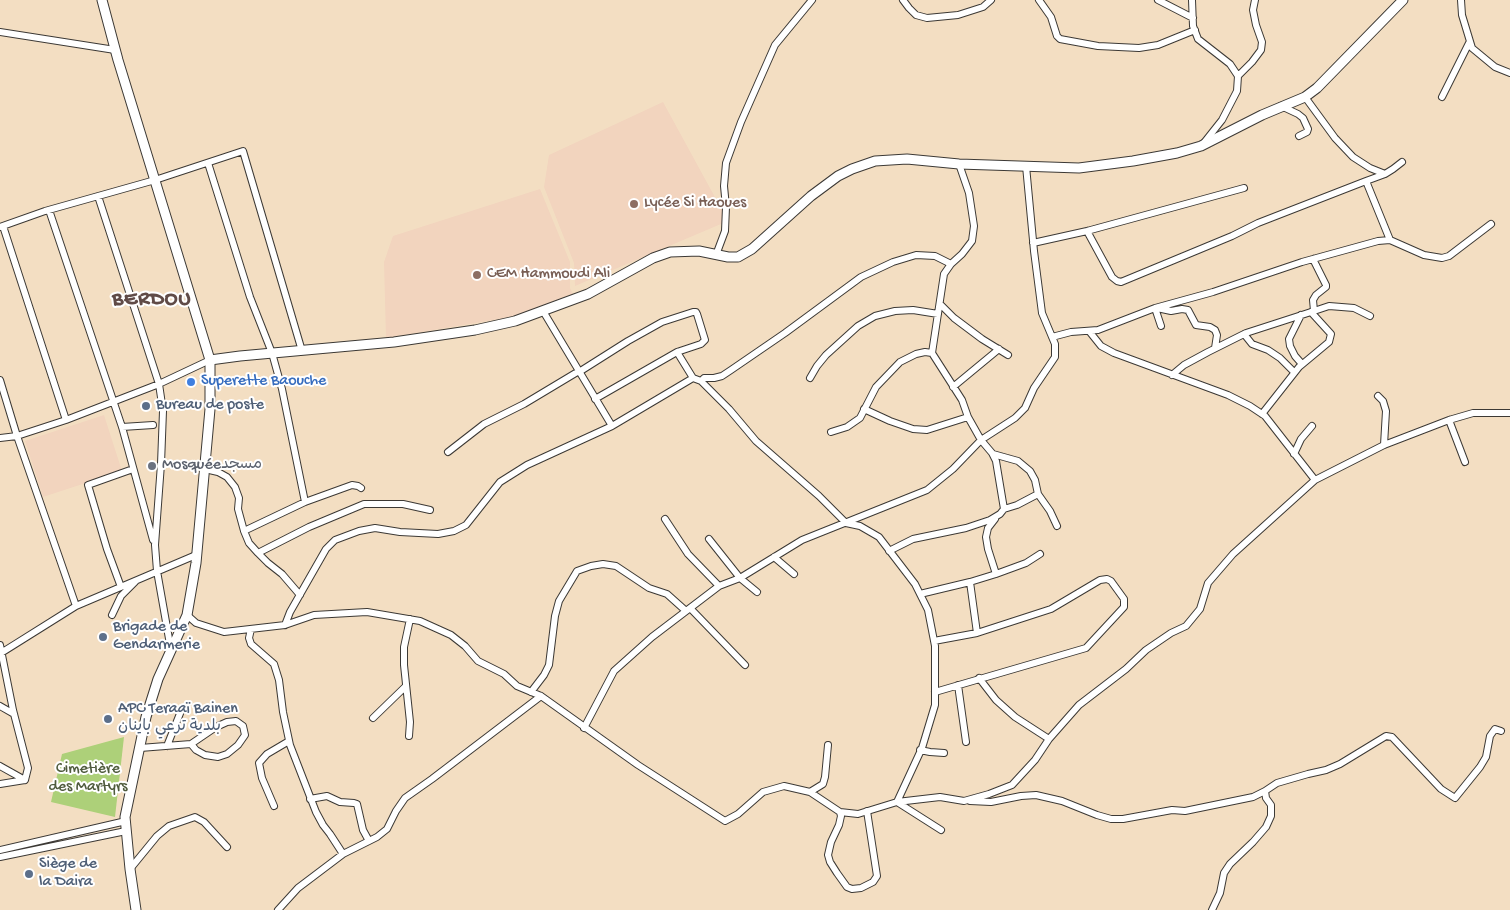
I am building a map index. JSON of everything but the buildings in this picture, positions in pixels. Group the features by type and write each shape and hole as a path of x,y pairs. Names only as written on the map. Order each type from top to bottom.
{"main road":[{"path":"102,0 115,50 210,360 210,410 205,469 196,555 187,615 158,679 146,717 126,826 136,910"},
{"path":"210,360 394,342 475,330 515,321 588,294 652,258 670,252 699,251 738,257 752,249 811,196 838,176 852,168 875,161 907,159 960,164 1079,168 1133,161 1177,153 1201,146 1281,106 1305,97 1317,88 1403,0"}],"street":[{"path":"716,255 725,231 726,207 724,186 726,163 741,122 775,45 812,0"},
{"path":"904,0 916,15 927,18 958,15 983,6 991,0"},
{"path":"1039,0 1051,17 1057,36 1060,39 1098,46 1139,48 1158,45 1195,30"},
{"path":"1158,0 1193,18"},
{"path":"1192,0 1193,18 1198,38 1230,64 1238,76 1237,92 1222,120 1201,146"},
{"path":"1238,76 1261,50 1262,42 1253,10 1256,0"},
{"path":"1461,0 1462,15 1472,48 1496,67 1510,73"},
{"path":"0,32 115,50"},
{"path":"1442,97 1469,43"},
{"path":"1305,97 1335,138 1353,157 1370,168 1385,174"},
{"path":"1281,106 1303,118 1308,129 1307,132 1299,136"},
{"path":"66,420 2,227 49,210 155,180 243,151 302,351"},
{"path":"1087,231 1112,277 1117,282 1121,282 1232,236 1258,222 1385,174 1402,162"},
{"path":"208,163 250,297 272,353 282,389 305,502"},
{"path":"960,164 969,193 974,226 972,241 962,254 950,264 944,274 932,353 962,400 968,417 981,440 993,454 996,461 1004,509"},
{"path":"584,728 614,671 652,637 720,586 740,578 802,540 927,490 953,469 981,440 1015,418 1025,408 1034,388 1055,357 1055,344 1042,313 1026,166"},
{"path":"1366,181 1390,240"},
{"path":"1033,243 1087,231 1244,188"},
{"path":"98,196 159,384 163,411 162,464 155,545 157,571 171,650"},
{"path":"49,210 122,427 155,545"},
{"path":"1052,337 1071,332 1098,330 1155,308 1378,241 1390,240 1424,255 1442,258 1449,256 1491,224"},
{"path":"701,381 704,378 722,376 861,277 893,262 916,255 935,256 950,264"},
{"path":"1262,414 1294,372 1329,342 1330,334 1313,311 1313,300 1326,285 1313,259"},
{"path":"940,304 954,318 1008,354"},
{"path":"1172,375 1215,348 1244,334 1329,306 1354,308 1370,316"},
{"path":"1155,308 1161,326"},
{"path":"1155,308 1188,310 1196,325 1210,327 1215,330 1217,335 1215,348"},
{"path":"810,378 826,355 858,326 875,316 895,311 912,310 938,314"},
{"path":"543,312 612,426"},
{"path":"448,452 484,424 524,404 628,341 662,322 696,312 705,340 702,344 677,352 596,399"},
{"path":"1301,315 1289,339 1295,356 1302,364"},
{"path":"1089,331 1101,346 1107,350 1228,395 1250,406 1265,416 1315,480"},
{"path":"1244,334 1252,344 1268,350 1280,358 1294,372"},
{"path":"953,386 999,349"},
{"path":"677,352 693,378 701,381 729,409 756,441 839,514 846,523 860,526 878,537 915,584 928,610 934,641 935,704 920,750 897,802"},
{"path":"831,432 847,427 860,418 876,387 900,362 916,354 932,353"},
{"path":"0,438 17,436 66,420 159,384 210,360"},
{"path":"285,625 290,612 326,549 334,540 374,528 428,534 454,531 466,525 500,482 527,464 612,426 693,378"},
{"path":"0,380 17,436 76,606"},
{"path":"1378,396 1383,401 1386,411 1384,445"},
{"path":"864,409 913,429 927,430 968,417"},
{"path":"964,800 990,794 1012,785 1035,760 1049,739 1078,704 1126,669 1146,650 1171,633 1186,626 1200,609 1208,583 1233,554 1315,480 1384,445 1449,420 1474,413 1510,413"},
{"path":"1449,420 1465,462"},
{"path":"122,427 153,425"},
{"path":"1294,454 1301,440 1312,426"},
{"path":"993,454 1018,461 1030,471 1036,480 1038,494 1050,510 1056,526"},
{"path":"121,587 107,549 88,485 133,469"},
{"path":"205,469 218,472 227,477 235,487 239,498 238,508 249,543 268,563 282,574 300,595"},
{"path":"244,532 305,502 352,485 361,488"},
{"path":"996,574 988,549 986,537 988,528 1004,509 1017,505 1038,494"},
{"path":"258,553 309,526 364,504 403,504 430,510"},
{"path":"889,551 913,539 966,528 997,516"},
{"path":"665,519 688,554 720,586"},
{"path":"708,539 740,578 757,592"},
{"path":"920,594 996,574 1026,563 1040,554"},
{"path":"25,780 28,768 0,650 76,606 196,555"},
{"path":"774,557 794,574"},
{"path":"531,692 549,665 555,616 559,601 577,572 591,566 603,564 616,566 649,588 667,594 688,610 744,665"},
{"path":"934,641 977,633 1051,609 1100,580 1107,579 1111,581 1124,599 1124,607 1086,648 935,692"},
{"path":"112,615 121,596 137,580"},
{"path":"970,582 977,633"},
{"path":"187,615 196,623 224,632 285,625 314,615 367,612 420,621 451,635 465,646 478,661 504,674 517,686 541,696 638,765 725,821 738,814 763,792 784,786 810,792 840,812 858,814 897,802 940,797 990,802 1036,795 1062,801 1096,815 1111,819 1123,819 1253,797 1277,783 1326,770 1340,764 1386,736 1392,737 1442,789 1455,798 1486,757 1490,736 1495,729 1501,731"},
{"path":"409,736 410,722 404,647 410,620"},
{"path":"252,629 249,638 251,644 274,664 279,680 282,712 289,741 310,800 322,826 330,834 343,854"},
{"path":"980,678 996,700 1015,717 1049,739"},
{"path":"958,685 966,742"},
{"path":"373,718 406,686"},
{"path":"278,910 298,888 343,854 377,838 387,829 405,798 541,696"},
{"path":"0,706 14,714"},
{"path":"167,746 181,711"},
{"path":"140,748 191,744 227,722 236,721 243,726 245,735 238,745 227,754 218,757 205,755 196,750 191,744"},
{"path":"274,806 262,778 259,763 267,754 289,741"},
{"path":"810,792 823,784 828,745"},
{"path":"920,750 944,753"},
{"path":"0,766 25,780"},
{"path":"0,784 25,780"},
{"path":"1212,910 1220,893 1224,873 1230,864 1266,827 1271,816 1271,805 1266,798 1265,791"},
{"path":"310,800 327,796 340,802 357,804 363,830 369,841"},
{"path":"897,802 941,830"},
{"path":"840,812 839,825 831,842 828,855 830,862 852,890 873,882 877,876 867,811"},
{"path":"130,868 156,836 169,826 195,817 204,822 227,847"},
{"path":"0,850 126,826"},
{"path":"0,857 126,826"}],"shaded area":[{"name":"Lycée Si Haoues","path":"663,102 728,221 575,286 574,263 544,187 549,155"},
{"name":"CEM Hammoudi Ali","path":"540,189 570,262 570,288 573,294 517,316 386,338 384,262 393,236"},
{"path":"104,415 122,471 43,497 25,441"}],"green space":[{"name":"Cimetière des Martyrs","path":"124,737 115,817 51,802 62,754"}],"place":[{"name":"Lycée Si Haoues","path":"634,204"},
{"name":"CEM Hammoudi Ali","path":"477,275"},
{"name":"Superette Baouche","path":"191,382"},
{"name":"Bureau de poste","path":"146,406"},
{"name":"Mosquéeمسجد","path":"152,466"},
{"name":"Brigade de Gendarmerie","path":"103,637"},
{"name":"APC Teraaï Bainen بلدية ترعي باينان","path":"108,719"},
{"name":"Siège de la Daira","path":"29,874"}],"district":[{"name":"BERDOU","path":"152,301"}]}
